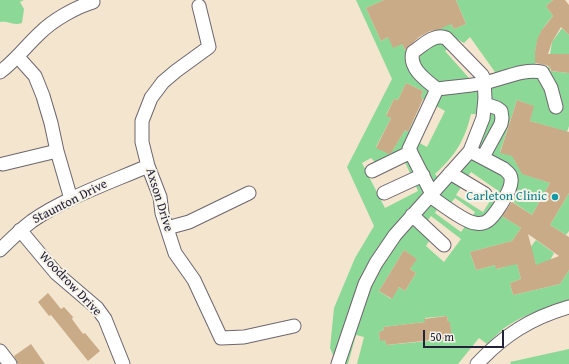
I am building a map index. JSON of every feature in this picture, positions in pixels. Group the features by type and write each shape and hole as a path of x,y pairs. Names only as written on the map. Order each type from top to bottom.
{"street":[{"path":"0,72 18,57 46,28 82,5 93,2"},
{"name":"Axson Drive","path":"199,6 209,47 163,82 151,98 142,122 142,142 148,166 160,197 162,213 175,253 194,280 221,338 244,337 294,326"},
{"path":"338,364 365,284 395,235 470,151 481,126 485,104 484,83 482,75 446,38 439,36 413,52 414,65 418,72 437,89 484,83 523,72 542,72 551,88 556,107"},
{"path":"18,57 35,76 44,96 57,151 71,199"},
{"path":"437,89 409,149 431,195 469,221 479,223 485,222 490,220 510,189 512,183 511,178 509,173 504,169 470,151"},
{"path":"483,157 501,124 502,118 501,111 485,104"},
{"path":"3,164 57,151"},
{"path":"372,171 411,152"},
{"name":"Staunton Drive","path":"0,250 20,230 34,220 71,199 148,166"},
{"path":"450,173 485,194"},
{"path":"384,193 423,176"},
{"path":"167,228 189,222 249,193"},
{"path":"412,215 444,245"},
{"name":"Woodrow Drive","path":"20,230 56,273 97,308 105,320 123,364"},
{"path":"477,364 496,345 517,329 539,318 569,307"},
{"path":"0,350 10,364"}],"green space":[{"path":"0,0 24,0 20,2 24,9 22,23 16,24 0,22"},
{"path":"356,0 384,0 366,8 381,41 388,37 402,44 405,50 423,41 422,37 437,31 435,27 449,21 454,29 466,24 456,0 553,0 546,6 553,16 540,34 536,46 536,68 550,67 550,71 569,73 569,126 567,132 530,121 533,106 517,100 500,152 517,157 529,152 514,160 518,166 526,163 523,174 550,183 532,215 510,200 502,216 521,228 512,241 470,252 476,270 495,265 497,269 516,260 521,279 510,283 513,295 560,284 569,270 569,302 543,309 510,324 487,344 479,338 458,364 357,364 364,337 356,335 348,364 341,364 333,355 330,348 334,308 355,258 374,226 347,167 392,79","holes":["470,37 495,72 488,76 469,78 445,51 457,39 464,43","406,83 423,91 421,97 424,100 408,132 405,130 390,154 376,147 391,118 386,115 394,99 398,100","436,106 445,111 427,147 418,142","471,114 479,114 464,153 439,179 435,174 454,154 462,140","400,151 418,191 385,208 362,163 371,158 376,163","471,172 497,190 483,212 456,195","455,198 475,212 461,232 435,213 439,206 445,210","431,216 461,239 444,262 426,246 431,238 422,229","404,250 416,259 410,269 416,273 405,291 399,287 391,299 379,291","447,316 448,322 450,322 451,339 386,345 385,340 380,340 379,332 384,330 383,327 425,322 425,318"]},
{"path":"562,28 569,35 569,54 550,54 552,42"},
{"path":"569,193 569,231 566,235 550,225"},
{"path":"536,240 554,253 547,266 536,265 533,256 526,253"},
{"path":"569,349 569,364 511,364 510,362"}],"building":[{"path":"384,0 456,0 466,24 454,29 451,24 440,29 430,31 419,37 405,50 402,44 393,48 388,37 381,41 366,8"},
{"path":"553,0 565,0 569,5 569,35 561,27 552,42 548,54 569,54 569,73 551,71 550,67 546,65 535,63 537,40 541,31 553,16 546,6"},
{"path":"406,83 423,91 421,97 423,99 408,132 405,130 389,154 376,148 391,118 386,116 394,99 398,100"},
{"name":"Carleton Clinic","path":"517,100 534,106 530,121 569,132 569,193 550,225 569,237 569,270 560,284 513,295 510,283 521,279 517,264 496,269 495,265 476,270 470,252 512,241 521,228 502,216 512,202 532,215 550,183 522,174 512,156 500,153","holes":["528,234 559,256 536,265"]},
{"path":"404,250 417,259 410,269 416,273 405,291 399,287 392,299 379,291"},
{"path":"48,293 61,309 64,307 73,317 72,319 83,334 85,333 100,351 88,361 51,315 49,316 38,302"},
{"path":"447,316 448,322 450,322 452,338 386,345 385,340 380,341 379,332 384,330 383,327 425,322 424,319"},
{"path":"31,344 45,364 18,364 14,356"}],"place":[{"name":"Carleton Clinic","path":"555,197"}]}
